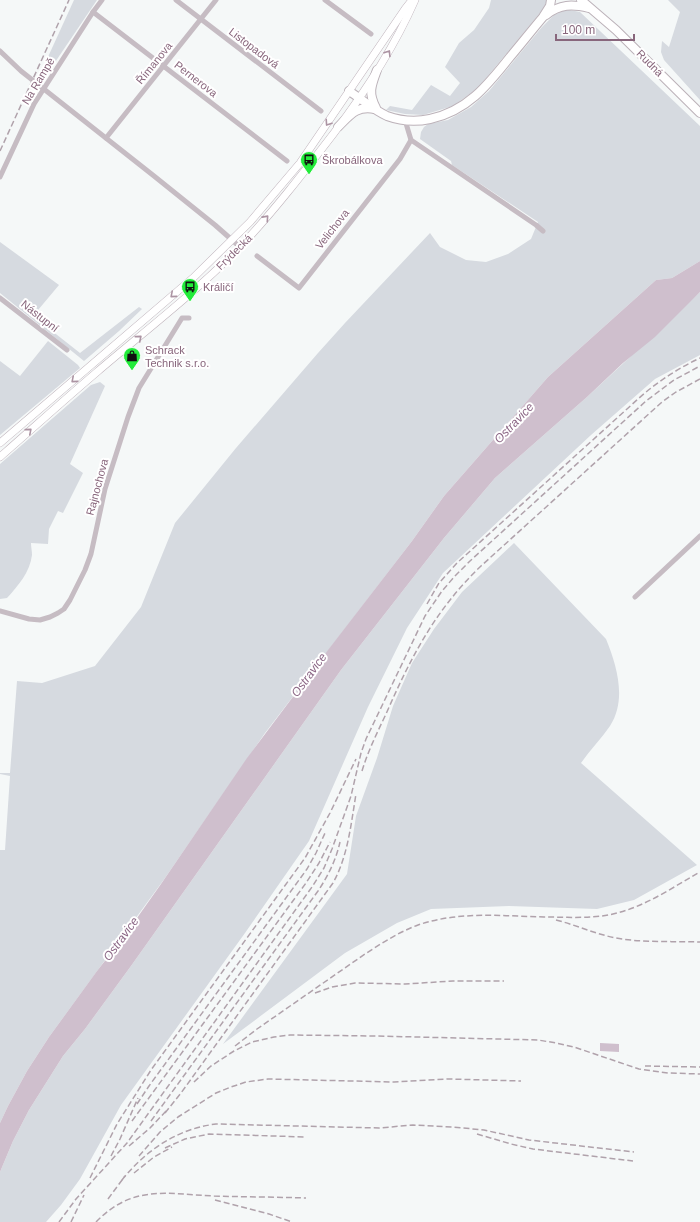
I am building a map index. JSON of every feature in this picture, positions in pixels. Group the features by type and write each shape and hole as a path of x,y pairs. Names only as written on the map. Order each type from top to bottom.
{"main road":[{"name":"Frýdecká","path":"0,457 96,373 196,289 240,247 275,208 359,98 390,50 414,0"},
{"name":"Frýdecká","path":"0,443 193,278 264,207 300,163 405,9 414,0"},
{"path":"349,91 388,116 405,120 422,120 439,117 455,111 468,102 488,83 543,17 552,0"},
{"name":"Rudná","path":"581,0 616,30 700,113"},
{"path":"543,17 564,6 578,6 592,9"},
{"path":"376,109 370,92 377,70"},
{"path":"338,127 353,112 359,109 376,109"}],"street":[{"name":"Na Rampě","path":"0,177 34,104 102,0"},
{"name":"Listopadová","path":"176,0 321,111"},
{"name":"Římanova","path":"106,138 216,0"},
{"path":"325,0 371,34"},
{"name":"Pernerova","path":"93,12 287,161"},
{"path":"0,51 21,71 240,247"},
{"path":"405,120 412,140 536,225 542,232"},
{"name":"Velichova","path":"257,256 299,288 400,159 412,140"},
{"name":"Nástupní","path":"0,298 67,350"},
{"name":"Rajnochova","path":"0,611 29,619 40,620 58,613 64,609 70,600 91,554 105,489 139,388 182,318 189,318"},
{"path":"635,597 700,536"}],"shaded area":[{"path":"74,0 97,0 41,83 37,81"},
{"path":"491,0 547,0 544,8 478,88 453,106 423,115 405,114 386,110 390,106 412,110 431,85 450,96 460,83 445,67 459,43 474,30 489,8"},
{"path":"668,0 700,0 700,100 664,60 661,52 662,41 669,47 680,12"},
{"path":"570,10 580,12 700,126 700,261 672,278 656,280 548,377 444,496 412,541 265,733 165,878 49,1037 27,1071 0,1123 0,850 5,850 10,776 0,773 10,773 17,681 42,683 95,666 141,607 175,523 236,448 318,353 430,233 440,247 466,260 486,262 508,254 531,239 538,222 452,165 451,161 420,139 421,132 428,124 448,120 471,107 489,91 542,27 554,15 561,11"},
{"path":"0,242 59,285 33,316 80,353 139,307 142,309 84,361 0,293"},
{"path":"700,292 700,355 655,379 591,435 443,573 407,628 368,707 309,841 245,933 121,1105 80,1179 61,1205 46,1222 0,1222 0,1172 13,1141 29,1110 63,1056 85,1029 131,966 341,670 444,538 495,478 587,397"},
{"path":"48,341 80,368 0,435 0,361 20,376"},
{"path":"100,382 105,386 70,464 83,473 63,513 58,511 49,529 48,544 31,543 31,561 26,573 7,598 0,599 0,464 91,385"},
{"path":"514,543 606,639 614,660 617,672 619,694 615,716 607,731 581,763 697,865 634,900 597,909 509,906 431,909 397,923 345,953 223,1044 347,874 356,816 377,758 393,706 412,663 434,629 462,592"}],"water":[{"name":"Ostravice","path":"700,261 700,292 655,337 623,363 587,397 495,478 444,538 341,670 131,966 85,1029 63,1056 29,1110 13,1141 0,1172 0,1123 27,1071 49,1037 125,935 247,758 412,541 444,496 548,377 656,280 672,278"},
{"path":"600,1043 619,1044 619,1052 600,1051"}],"railway":[{"path":"0,151 69,0"},
{"path":"427,604 439,583 457,563 638,399 668,376 700,358"},
{"path":"59,1222 76,1199 127,1143 312,887 324,868 351,796 361,753 366,739 425,616 442,591 470,561 646,401 674,380 700,366"},
{"path":"362,771 376,735 405,673 437,617 450,600 481,566 662,402 676,392 700,379"},
{"path":"90,1178 117,1124 151,1070 305,858 330,813 356,759"},
{"path":"165,1113 333,883 346,851 356,794"},
{"path":"137,1104 307,869 325,833"},
{"path":"132,1121 306,883 330,842"},
{"path":"151,1121 318,891 331,868 340,842"},
{"path":"235,1046 365,954 397,934 418,925 449,918 481,915 596,917 613,914 647,902 700,872"},
{"path":"556,920 626,940 700,942"},
{"path":"315,993 332,987 355,983 405,984 453,981 504,981"},
{"path":"194,1082 211,1066 234,1051 252,1042 290,1035 538,1040 574,1047 639,1069 668,1073 700,1074"},
{"path":"645,1066 700,1067"},
{"path":"139,1156 160,1132 178,1117 216,1093 246,1082 268,1079 394,1082 448,1079 521,1081"},
{"path":"111,1156 138,1098"},
{"path":"129,1146 150,1128 168,1109"},
{"path":"122,1180 141,1159 163,1143 188,1131 216,1124 379,1128 413,1125 453,1127 484,1130 529,1140 634,1152"},
{"path":"165,1148 185,1139 209,1134 306,1137"},
{"path":"477,1134 533,1149 633,1161"},
{"path":"134,1173 154,1157 172,1147"},
{"path":"108,1199 125,1176"},
{"path":"96,1222 110,1210 123,1202 151,1194 166,1193 214,1196 306,1198"},
{"path":"71,1222 84,1195"},
{"path":"215,1200 269,1214 292,1222"}],"place":[{"name":"Škrobálkova","path":"309,175"},
{"name":"Králičí","path":"190,302"},
{"name":"Schrack Technik s.r.o.","path":"132,371"}]}
